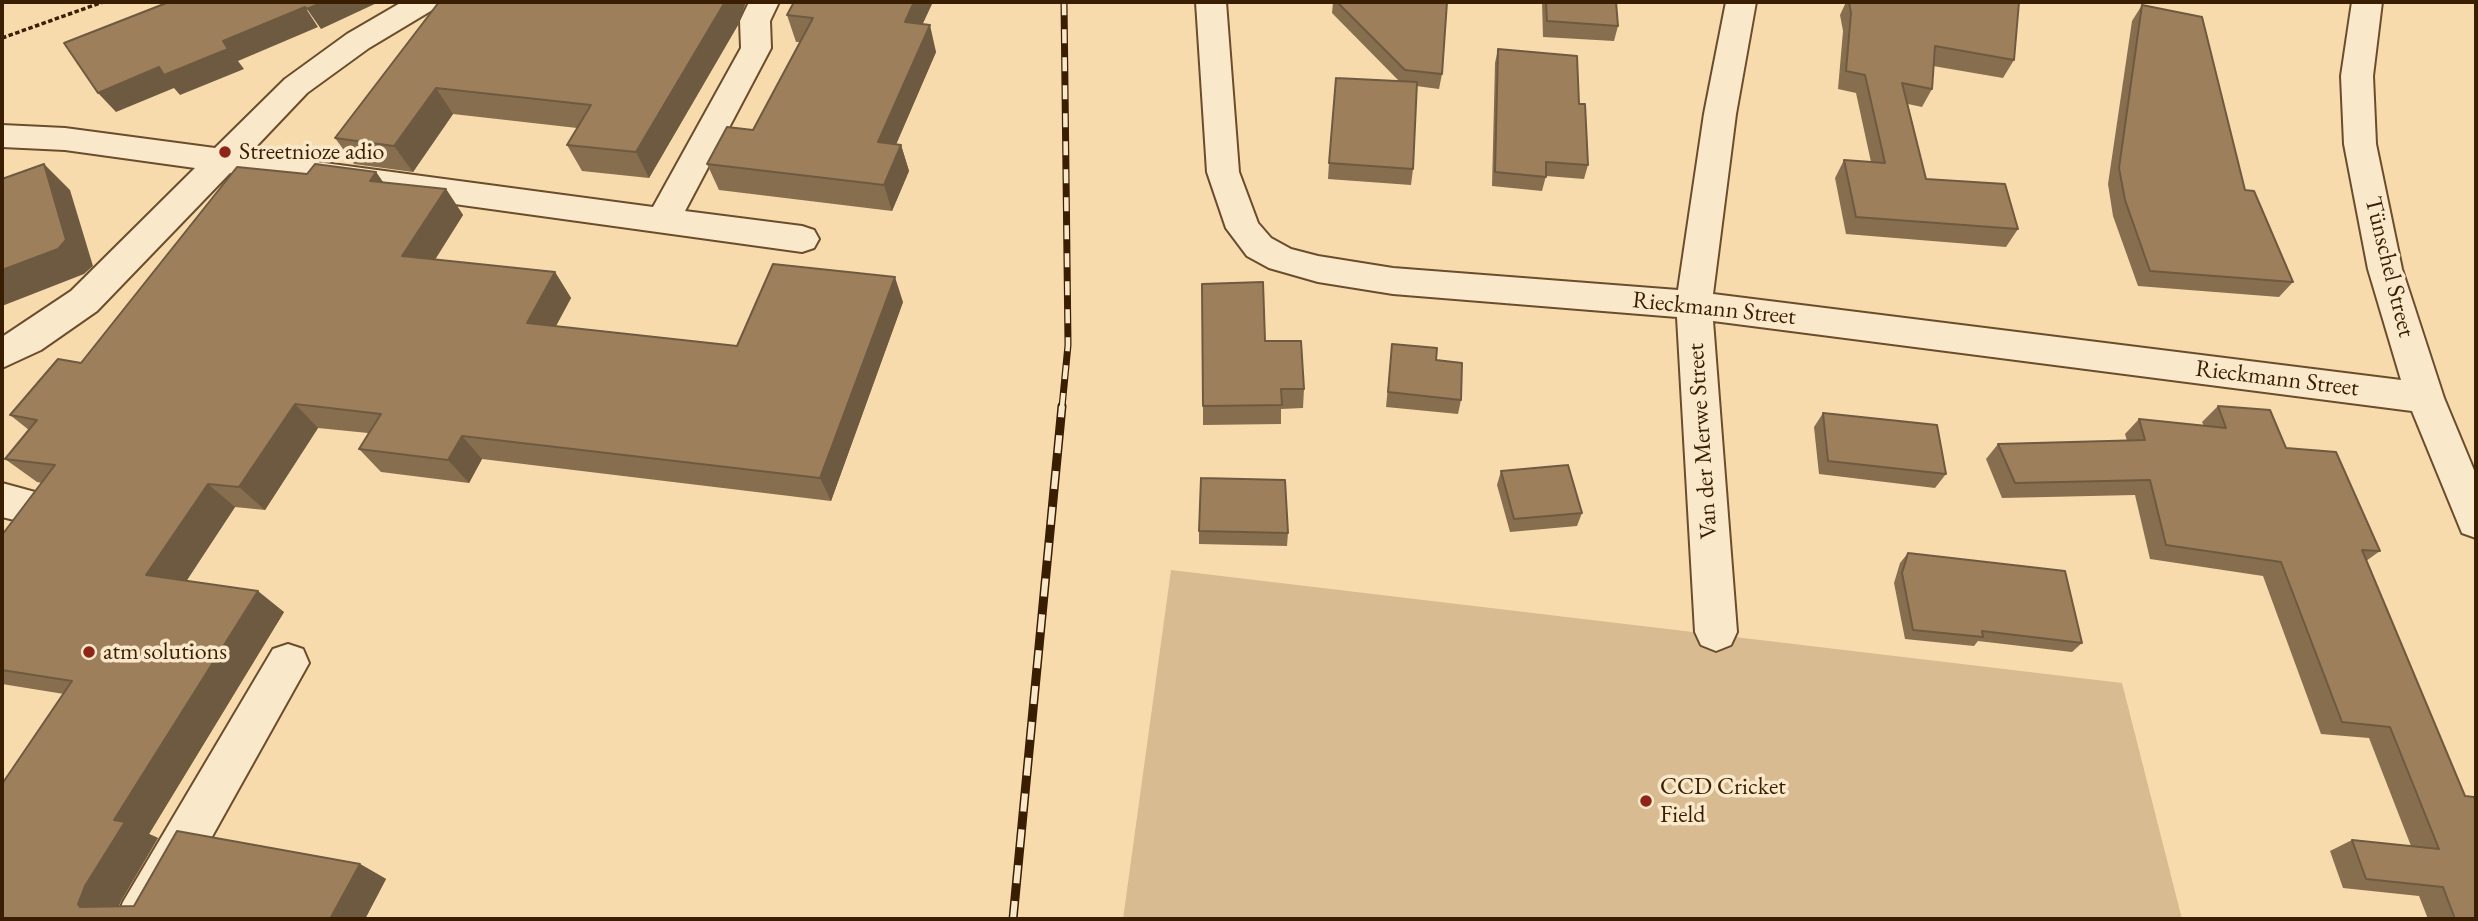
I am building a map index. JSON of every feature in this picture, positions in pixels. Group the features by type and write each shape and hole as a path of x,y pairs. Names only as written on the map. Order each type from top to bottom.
{"street":[{"path":"2,354 84,301 296,86 358,41 424,2"},
{"path":"663,220 756,48 755,21 764,2"},
{"name":"Rieckmann Street","path":"1211,2 1223,172 1243,228 1259,247 1281,259 1318,269 1393,281 1694,305 2425,398"},
{"name":"Van der Merwe Street","path":"1716,632 1694,305 1720,114 1741,2"},
{"name":"Tünschel Street","path":"2367,2 2357,76 2360,144 2385,269 2425,398 2476,521"},
{"path":"2,136 65,139 802,239"},
{"path":"2,500 43,510"},
{"path":"140,919 288,663"}],"path":[{"path":"2,38 103,2"}],"shaded area":[{"name":"CCD Cricket Field","path":"1171,570 2122,683 2182,919 1123,919"}],"building":[{"path":"169,2 323,2 223,41 228,49 164,75 159,67 98,93 64,43"},
{"path":"439,2 725,2 636,152 567,145 591,105 436,88 394,146 335,138"},
{"path":"794,2 914,2 905,22 930,25 878,142 901,145 884,185 707,164 727,127 753,130 813,18 787,15"},
{"path":"1337,2 1447,2 1442,74 1405,70"},
{"path":"1546,2 1616,2 1618,26 1547,21"},
{"path":"1849,2 2019,2 2014,60 1935,46 1932,89 1902,83 1926,179 2005,184 2018,229 1856,217 1844,160 1885,163 1865,75 1846,71 1851,13"},
{"path":"2142,5 2202,17 2245,190 2254,191 2293,282 2150,271 2125,200 2119,168"},
{"path":"1498,49 1577,56 1579,104 1585,104 1588,165 1546,162 1546,177 1495,172"},
{"path":"1336,78 1417,82 1413,169 1329,163"},
{"path":"44,164 66,240 58,249 2,270 2,179"},
{"path":"315,164 376,172 370,181 446,189 402,256 555,272 527,323 737,346 773,264 895,277 820,478 462,436 448,460 359,449 381,414 295,404 239,487 208,484 146,575 258,591 114,820 125,822 85,886 78,904 80,907 134,906 177,831 360,864 330,919 2,919 2,784 72,681 2,670 2,535 55,465 5,459 37,420 10,415 58,359 81,363 237,167 307,174"},
{"path":"1263,282 1265,341 1301,341 1304,389 1281,389 1282,405 1203,406 1202,284"},
{"path":"1392,344 1437,348 1436,360 1462,363 1461,400 1388,392"},
{"path":"2218,406 2270,410 2286,448 2336,452 2380,551 2362,550 2465,796 2474,797 2476,803 2476,919 2455,919 2443,887 2366,879 2352,840 2439,849 2390,727 2342,722 2281,562 2166,545 2150,480 2015,483 1998,444 2145,440 2139,419 2226,428"},
{"path":"1823,413 1937,425 1946,474 1828,461"},
{"path":"1568,465 1582,513 1514,519 1501,471"},
{"path":"1201,478 1285,480 1288,533 1199,531"},
{"path":"1908,553 2065,571 2082,643 1982,631 1983,637 1913,630 1902,573"}],"railway":[{"path":"1062,407 1068,345 1064,2"},
{"path":"1013,919 1062,406"}],"place":[{"name":"Streetnioze adio","path":"225,152"},
{"name":"atm solutions","path":"89,652"},
{"name":"CCD Cricket Field","path":"1646,801"}]}
